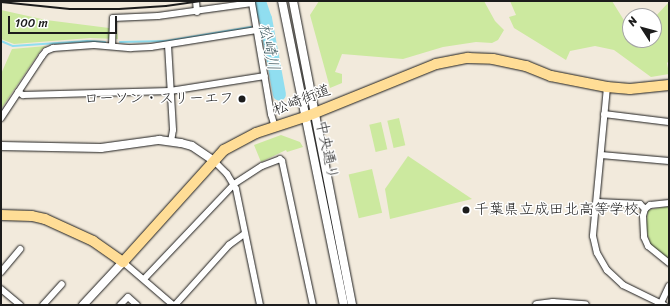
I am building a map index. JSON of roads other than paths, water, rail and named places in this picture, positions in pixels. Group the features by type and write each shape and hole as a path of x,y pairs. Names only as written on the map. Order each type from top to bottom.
{"main road":[{"name":"松崎街道","path":"123,262 213,160 236,143 436,64 468,58 502,60 526,66 551,76 607,87 630,89 669,85"},
{"path":"1,215 32,216 45,219 93,241 123,262"}],"street":[{"path":"196,1 197,12"},
{"name":"中央通り","path":"282,1 344,305"},
{"name":"中央通り","path":"293,1 316,112 352,305"},
{"path":"112,46 113,18 158,16 197,12 252,3 271,114 275,127"},
{"path":"1,118 46,51 53,48 112,46 131,48 168,45 257,30"},
{"path":"168,45 173,130 171,141"},
{"path":"18,92 23,95 170,91 265,76"},
{"path":"607,87 596,202 594,236 597,253 607,270 623,285 662,304 669,286"},
{"path":"604,114 669,122"},
{"path":"1,146 101,148 159,140 192,146 213,160 228,174 234,184 260,305"},
{"path":"600,155 669,161"},
{"path":"144,279 234,184 262,166 278,159 282,161 313,305"},
{"path":"596,202 640,204 645,209 644,228 648,246 669,263"},
{"path":"645,209 650,205 669,203"},
{"path":"83,305 123,262 174,305 230,244 244,234"},
{"path":"1,272 20,249"},
{"path":"43,305 62,284"},
{"path":"1,289 20,305"},
{"path":"120,305 128,297 137,305"},
{"path":"537,305 553,303 585,305"}],"waterway":[{"name":"松崎川","path":"259,1 265,18 279,94"},
{"path":"120,42 166,41 251,27"},
{"path":"1,41 13,46 87,41 105,42"}],"railway":[{"path":"1,2 70,9 119,9 166,6 203,1"}],"place":[{"name":"ローソン・スリーエフ","path":"242,99"},
{"name":"千葉県立成田北高等学校","path":"466,210"}]}
